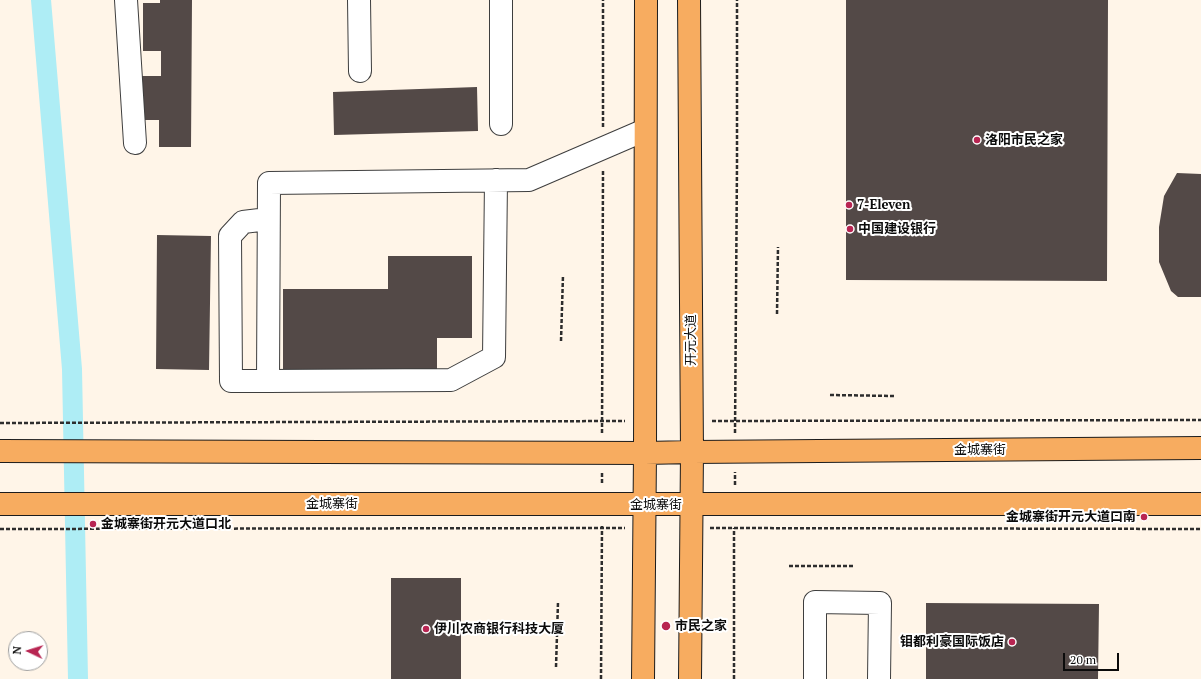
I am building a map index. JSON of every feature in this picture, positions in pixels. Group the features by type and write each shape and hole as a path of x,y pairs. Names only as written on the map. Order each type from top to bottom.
{"main road":[{"path":"643,679 646,0"},
{"name":"开元大道","path":"690,0 692,452 690,679"},
{"name":"金城寨街","path":"0,451 645,453 1201,448"},
{"name":"金城寨街","path":"0,504 1201,504"}],"lane":[{"path":"126,0 135,143"},
{"path":"359,0 360,71"},
{"path":"501,0 501,124"},
{"path":"268,381 269,183 529,180 646,130"},
{"path":"268,219 243,222 230,236 231,381 451,380 494,357 496,180"},
{"path":"815,679 815,602 822,602 880,603 879,679"}],"path":[{"path":"602,679 603,0"},
{"path":"734,679 737,0"},
{"path":"777,314 778,247"},
{"path":"561,341 563,275"},
{"path":"830,395 896,396"},
{"path":"0,423 111,422"},
{"path":"0,529 111,528"},
{"path":"789,566 855,566"},
{"path":"556,667 558,602"}],"building":[{"path":"160,0 192,0 191,147 159,147 159,120 140,120 141,76 161,76 161,51 143,51 143,3 160,3"},
{"name":"洛阳市民之家","path":"846,0 1108,0 1107,281 846,280"},
{"path":"477,87 478,131 334,135 333,92"},
{"path":"1177,173 1201,174 1201,297 1178,297 1171,291 1159,262 1159,227 1164,196"},
{"path":"157,235 211,236 209,370 156,369"},
{"path":"388,256 472,256 472,338 437,338 437,371 283,371 283,289 388,289"},
{"name":"伊川农商银行科技大厦","path":"391,578 461,578 461,679 391,679"},
{"name":"钼都利豪国际饭店","path":"926,603 1099,604 1098,679 926,679"}],"waterway":[{"path":"41,0 72,369 78,679"}],"place":[{"name":"洛阳市民之家","path":"977,140"},
{"name":"7-Eleven","path":"849,205"},
{"name":"中国建设银行","path":"850,229"},
{"name":"金城寨街开元大道口南","path":"1144,517"},
{"name":"金城寨街开元大道口北","path":"93,524"},
{"name":"市民之家","path":"666,626"},
{"name":"伊川农商银行科技大厦","path":"426,629"},
{"name":"钼都利豪国际饭店","path":"1012,642"}]}
